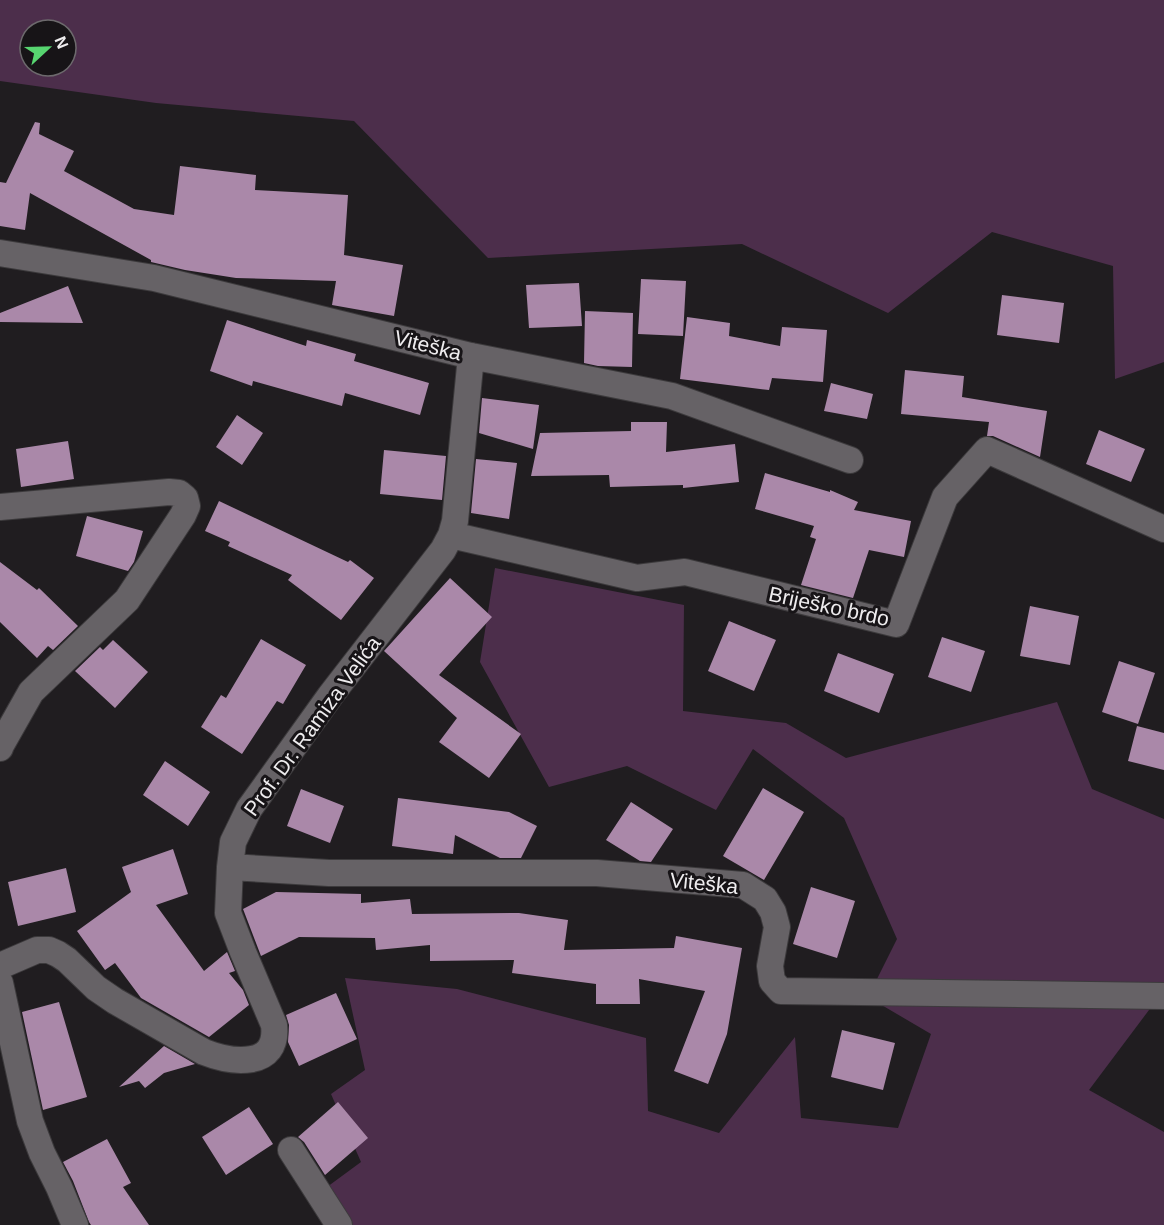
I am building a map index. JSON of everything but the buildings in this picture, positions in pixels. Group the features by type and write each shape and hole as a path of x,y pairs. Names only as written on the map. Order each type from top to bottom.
{"street":[{"name":"Viteška","path":"0,254 154,278 471,356 672,396 850,460"},
{"name":"Prof. Dr. Ramiza Velića","path":"0,966 37,950 49,950 67,960 96,988 115,1002 204,1052 234,1061 264,1055 272,1047 275,1036 274,1025 228,913 233,842 249,809 330,696 452,535 471,356"},
{"name":"Briješko brdo","path":"452,535 637,578 685,572 896,624 945,497 987,450 1164,529"},
{"path":"0,507 169,492 179,493 185,498 186,506 183,516 127,600 31,692 0,748"},
{"name":"Viteška","path":"230,867 329,873 597,873 743,885 765,899 773,912 777,927 770,966 772,981 781,991 1164,996"},
{"path":"0,983 30,1121 75,1225"},
{"path":"291,1149 339,1225"}],"shaded area":[{"path":"0,0 1164,0 1164,362 1115,379 1113,266 992,232 888,313 742,244 488,258 354,121 156,103 0,81"},
{"path":"495,568 684,605 683,711 786,723 846,758 1057,702 1092,789 1164,819 1164,999 1155,1002 1089,1090 1164,1132 1164,1225 336,1225 327,1187 361,1162 331,1094 365,1070 345,978 457,989 646,1038 648,1111 719,1133 795,1037 801,1118 898,1128 931,1034 868,997 897,939 844,818 753,749 716,810 627,766 549,787 480,662"}]}
